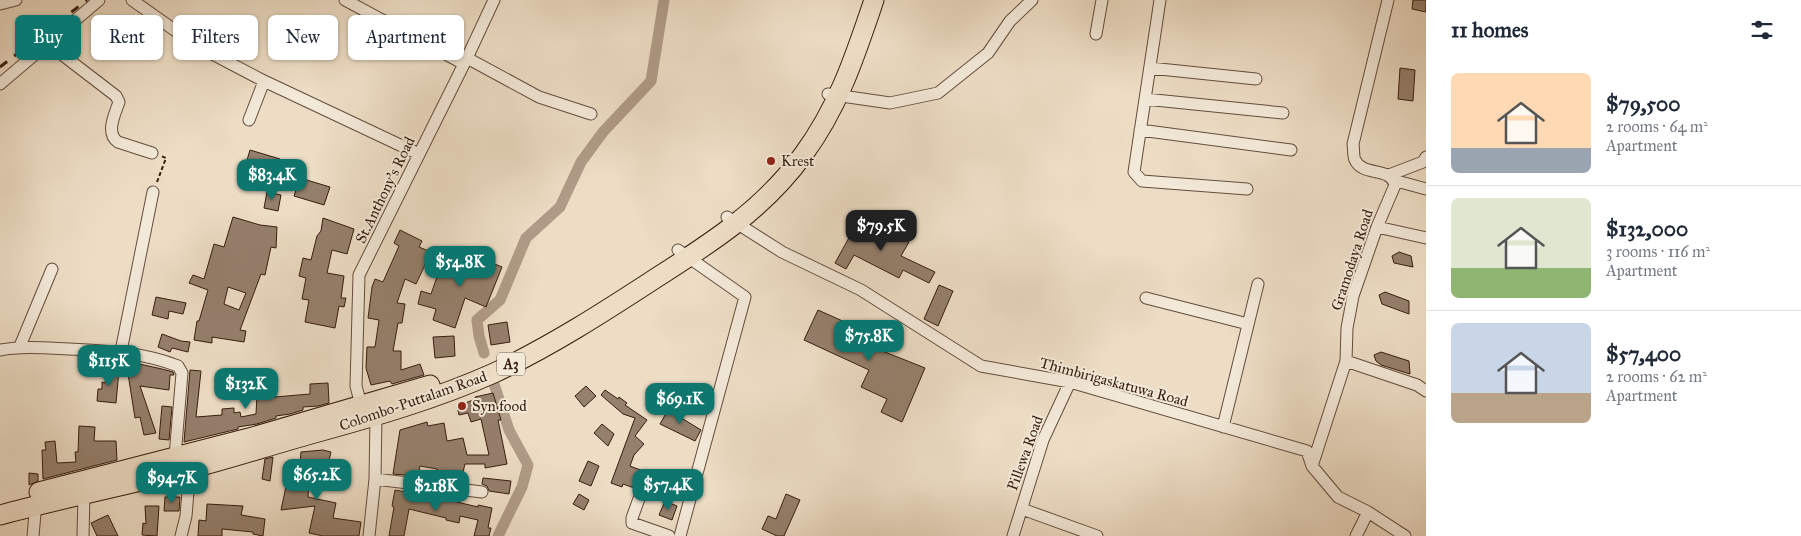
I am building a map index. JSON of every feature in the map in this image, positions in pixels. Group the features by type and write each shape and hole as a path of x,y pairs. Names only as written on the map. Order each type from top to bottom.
{"highway":[{"name":"Colombo-Puttalam Road","path":"834,95 864,0"},
{"name":"Colombo-Puttalam Road","path":"0,515 35,499 376,416 468,383 535,352 592,318 732,220 778,168 834,95 852,66 874,0"},
{"name":"Colombo-Puttalam Road","path":"0,502 84,494 249,438 437,384 507,354 682,254"}],"street":[{"path":"0,4 16,0"},
{"path":"81,15 99,0"},
{"path":"132,0 197,46 264,81 420,154"},
{"path":"346,0 539,97 591,114"},
{"name":"St.Anthony's Road","path":"361,405 356,386 359,275 466,61 494,0"},
{"path":"834,95 890,104 938,93 988,53 1010,22 1032,0"},
{"path":"1096,34 1102,0"},
{"path":"1160,0 1134,172 1142,180 1247,189"},
{"path":"1388,0 1353,144 1354,159 1362,168 1426,189"},
{"path":"0,84 28,60"},
{"path":"69,60 116,96 119,102 112,126 114,139 118,142 152,152"},
{"path":"1150,68 1256,79"},
{"path":"249,120 264,81"},
{"path":"1145,99 1283,113"},
{"path":"1140,130 1291,150"},
{"path":"1391,178 1423,162 1426,157"},
{"name":"Gramodaya Road","path":"1312,466 1346,360 1347,328 1353,296 1394,185 1391,178"},
{"path":"121,351 153,192"},
{"name":"Thimbirigaskatuwa Road","path":"732,220 782,252 861,290 981,366 1070,382 1307,451 1312,466 1338,497 1368,512 1405,536"},
{"path":"1377,227 1426,238"},
{"path":"680,536 745,296 682,254"},
{"path":"20,346 52,269"},
{"path":"1223,427 1258,284"},
{"path":"1146,298 1248,324"},
{"path":"0,350 20,346 121,351 159,359 178,366 182,373 179,463 188,492 186,516 181,536"},
{"path":"1346,360 1417,384 1426,392"},
{"name":"Pillewa Road","path":"1013,536 1043,440 1070,382"},
{"path":"361,405 376,416 375,479 370,536"},
{"path":"375,479 482,492"},
{"path":"83,536 84,494"},
{"path":"640,496 632,523 669,536"},
{"path":"33,536 35,499"},
{"path":"1022,509 1097,536"},
{"path":"1356,536 1368,512"}],"path":[{"path":"152,152 166,158 153,192"}],"building":[{"path":"1413,0 1426,0 1426,12 1412,9"},
{"path":"1400,68 1415,70 1413,101 1398,99"},
{"path":"250,150 280,159 277,169 247,160"},
{"path":"300,178 330,187 324,205 294,196"},
{"path":"267,192 281,195 278,211 264,208"},
{"path":"233,217 260,225 277,227 276,248 271,247 265,275 261,274 240,330 246,331 244,342 212,337 212,343 194,340 197,321 199,321 208,290 189,283 193,275 204,279 214,244 224,247","holes":["228,287 246,293 239,310 224,304"]},
{"path":"323,218 354,229 347,254 332,250 327,273 344,276 341,298 346,298 344,307 339,306 335,328 305,322 309,300 302,299 306,278 299,276 303,258 311,260 317,236 321,231"},
{"path":"865,218 909,242 901,256 935,272 929,283 903,270 899,278 854,255 846,269 835,263 851,234 855,236"},
{"path":"400,230 422,241 419,247 431,252 416,284 405,279 397,303 405,304 402,323 398,323 393,351 401,351 401,370 420,364 424,375 392,384 390,381 371,385 366,368 367,347 375,347 379,320 368,318 372,287 375,279 383,282 399,246 394,243"},
{"path":"1399,252 1411,256 1413,267 1394,263 1392,256"},
{"path":"475,256 502,267 486,307 465,298 455,328 433,320 436,309 418,304 421,291 431,294 444,257 471,268"},
{"path":"939,285 953,291 938,326 924,319"},
{"path":"1385,292 1409,301 1409,314 1382,304 1379,295"},
{"path":"156,297 186,303 183,314 169,311 168,319 152,315"},
{"path":"818,310 885,340 880,350 925,368 902,422 881,412 887,399 861,387 869,370 804,340"},
{"path":"507,322 510,342 491,345 488,325"},
{"path":"162,334 181,341 190,342 188,352 172,348 170,352 158,347"},
{"path":"454,336 455,356 435,358 433,337"},
{"path":"1381,352 1409,361 1410,374 1381,365 1376,361 1374,355"},
{"path":"126,361 173,372 174,375 170,375 169,390 140,386 156,433 144,435 140,417 135,418"},
{"path":"107,369 119,370 116,403 97,401 98,389 102,389 102,382 105,383"},
{"path":"190,370 201,371 196,417 222,415 222,409 234,408 234,413 240,412 241,417 256,414 257,394 276,395 275,397 310,394 310,384 328,383 329,403 303,407 303,410 276,416 276,418 257,424 238,427 238,429 184,442"},
{"path":"586,386 596,396 584,407 575,396"},
{"path":"605,390 618,399 619,397 627,403 625,405 647,420 635,436 644,444 634,455 630,466 643,471 637,489 623,484 622,487 611,483 635,418 623,414 601,395"},
{"path":"493,393 501,420 498,420 507,464 485,468 485,464 465,464 463,472 453,474 462,475 460,482 436,479 437,469 420,466 418,476 393,474 400,430 427,422 428,426 444,423 447,441 463,438 467,455 489,455 481,419 471,422 468,413 459,415 457,406 476,399 475,397"},
{"path":"162,406 172,407 169,440 159,439"},
{"path":"669,408 701,430 695,441 660,424"},
{"path":"602,424 614,434 608,446 594,433"},
{"path":"79,426 95,427 94,441 116,441 117,460 43,479 42,450 46,450 45,442 55,441 57,463 76,462 75,452 78,452"},
{"path":"323,450 331,452 328,465 310,462 308,497 336,503 333,518 361,522 359,536 323,536 309,533 315,506 281,510 288,477 299,479 301,452"},
{"path":"273,457 270,481 262,479 265,459"},
{"path":"588,461 599,466 591,486 579,481"},
{"path":"29,473 38,474 38,481 29,485"},
{"path":"483,478 511,481 509,494 489,491 487,486 482,484"},
{"path":"395,490 423,495 424,492 437,494 436,497 478,507 478,505 492,508 488,528 491,528 489,536 474,536 478,520 460,516 459,523 409,509 404,536 389,536"},
{"path":"579,494 589,500 584,510 573,504"},
{"path":"786,494 800,500 784,536 777,536 762,529 768,516 776,519"},
{"path":"165,497 180,497 179,511 164,511"},
{"path":"665,501 677,506 672,520 659,515"},
{"path":"207,504 243,506 241,515 265,519 263,536 253,534 253,532 222,529 222,536 198,536 199,520 206,521"},
{"path":"145,506 159,506 157,536 142,535 143,523 146,524"},
{"path":"108,515 118,536 97,536 91,523"}],"waterway":[{"path":"484,353 477,320 500,300 526,238 560,207 581,162 603,132 651,81 664,0"},
{"path":"494,384 509,430 528,465 522,487 498,536"}],"railway":[{"path":"0,67 87,0"}],"place":[{"name":"Krest","path":"771,161"},
{"name":"Syn food","path":"462,406"}]}
